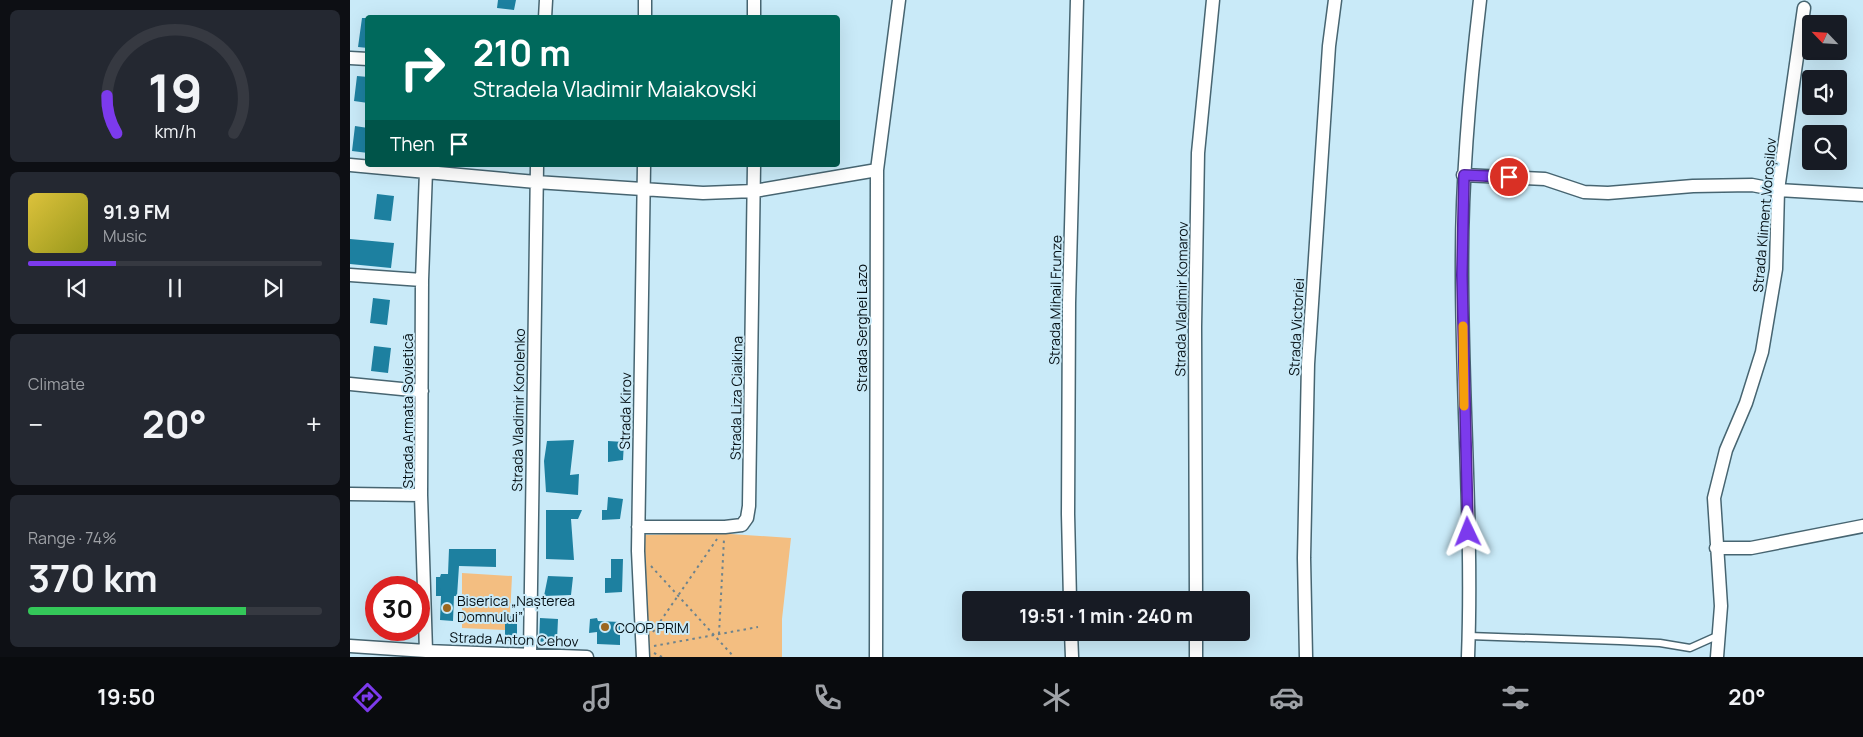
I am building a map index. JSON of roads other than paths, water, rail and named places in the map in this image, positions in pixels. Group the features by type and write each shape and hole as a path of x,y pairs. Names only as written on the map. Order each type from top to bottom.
{"street":[{"path":"545,15 546,0"},
{"path":"645,0 645,15"},
{"path":"754,0 754,15"},
{"name":"Strada Serghei Lazo","path":"876,657 877,170 899,0"},
{"name":"Strada Mihail Frunze","path":"1070,591 1068,514 1069,303 1077,0"},
{"name":"Strada Vladimir Komarov","path":"1196,591 1195,327 1198,153 1213,0"},
{"name":"Strada Victoriei","path":"1306,657 1304,558 1308,364 1329,46 1335,0"},
{"path":"1468,657 1469,550 1462,256 1464,175 1470,87 1480,0"},
{"name":"Strada Kliment Voroșilov","path":"1717,657 1721,606 1714,498 1726,450 1746,403 1762,352 1776,269 1778,190 1804,8"},
{"path":"350,58 365,59"},
{"path":"350,165 365,166"},
{"path":"375,167 536,182 703,193 754,191 877,170"},
{"name":"Strada Vladimir Korolenko","path":"530,655 537,167"},
{"name":"Strada Kirov","path":"642,653 638,527 644,167"},
{"name":"Strada Liza Ciaikina","path":"638,527 725,527 742,525 747,518 749,506 754,167"},
{"name":"Strada Armata Sovietică","path":"426,171 422,280 421,495 426,651"},
{"path":"1464,175 1545,179 1584,192 1608,194 1693,186 1752,185 1778,190 1863,195"},
{"path":"350,275 422,280"},
{"path":"350,384 422,391"},
{"path":"350,494 421,495"},
{"path":"1716,548 1751,548 1863,526"},
{"path":"1071,641 1072,657"},
{"path":"1196,641 1196,657"},
{"name":"Strada Anton Cehov","path":"350,646 587,657"}],"lane":[{"path":"1469,636 1660,643 1690,648 1720,635"}],"place":[{"name":"Biserica „Nașterea Domnului”","path":"447,608"},
{"name":"COOP PRIM","path":"605,627"}]}
